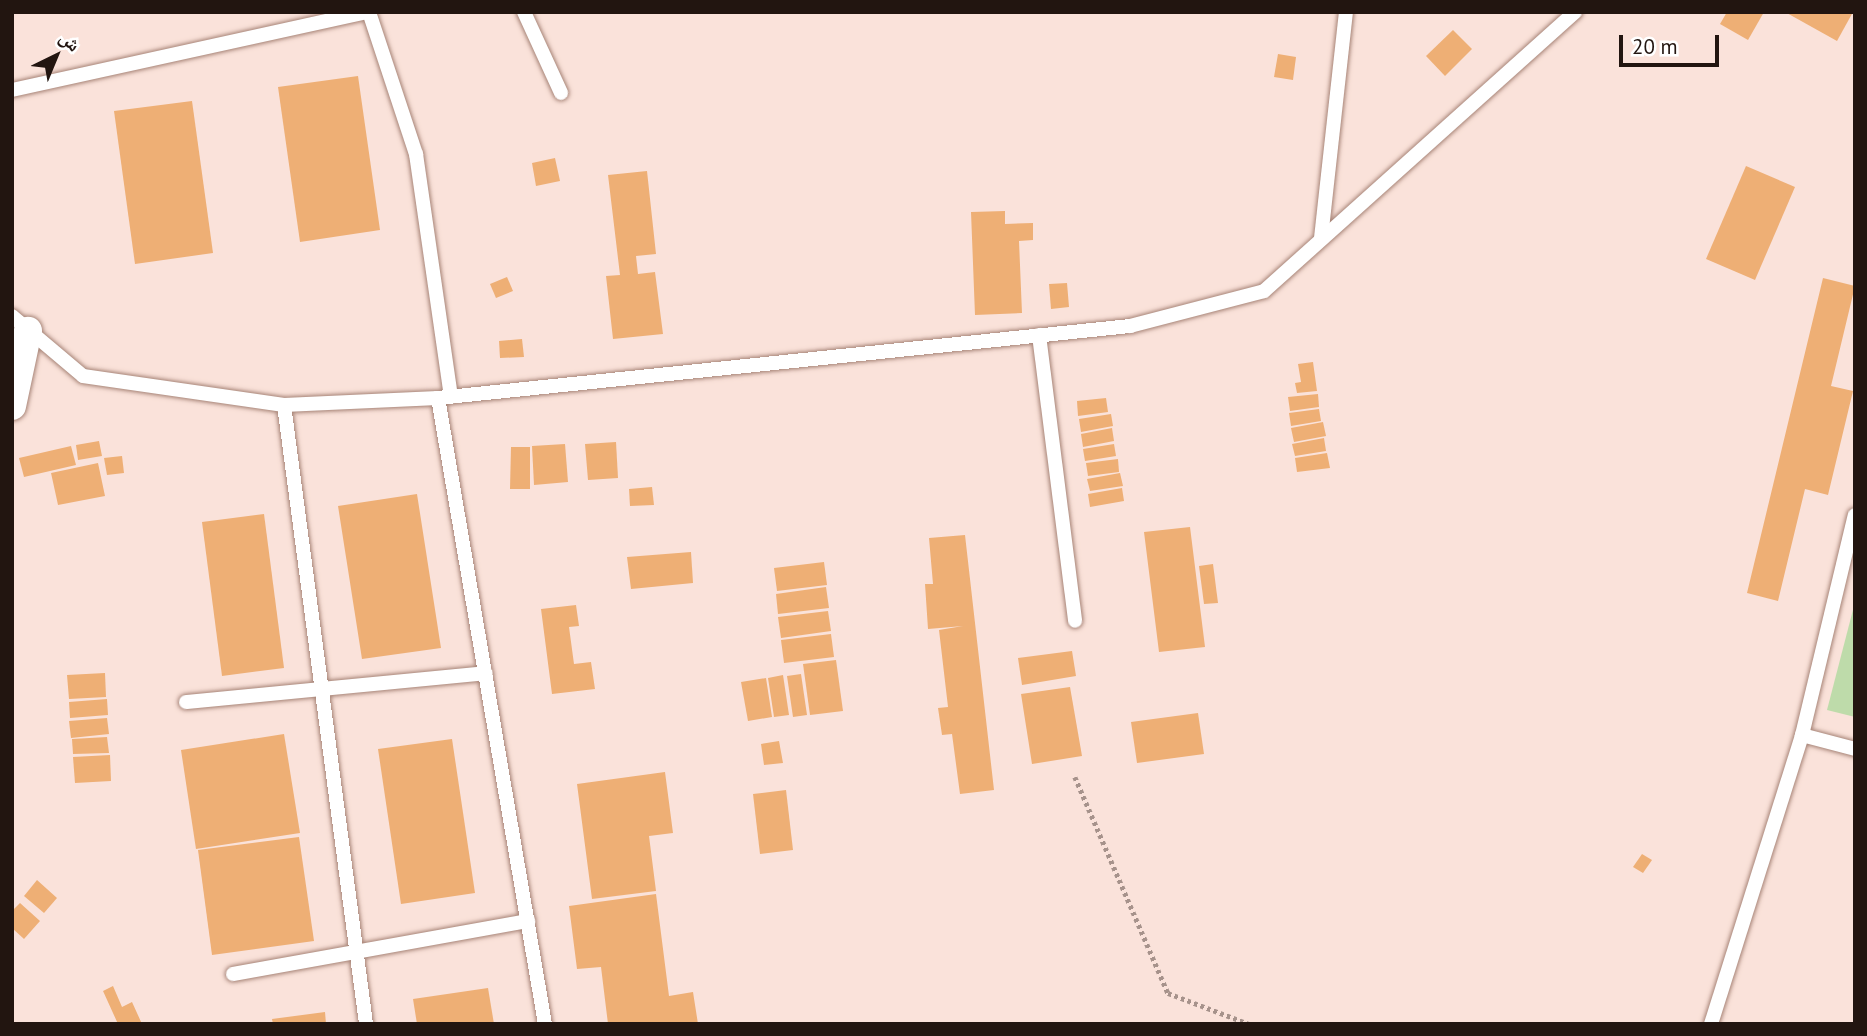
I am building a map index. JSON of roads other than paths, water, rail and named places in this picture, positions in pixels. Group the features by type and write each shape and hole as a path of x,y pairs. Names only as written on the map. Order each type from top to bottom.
{"street":[{"path":"12,406 20,323"}],"lane":[{"path":"12,90 368,12 416,154 444,397 486,673 545,1024"},
{"path":"524,12 561,93"},
{"path":"1321,238 1346,12"},
{"path":"20,323 83,376 284,405 444,397 1130,326 1264,291 1575,12"},
{"path":"1039,335 1075,621"},
{"path":"284,405 366,1024"},
{"path":"1711,1024 1802,735 1855,515"},
{"path":"186,702 486,673"},
{"path":"1802,735 1855,749"},
{"path":"233,974 528,921"}]}
